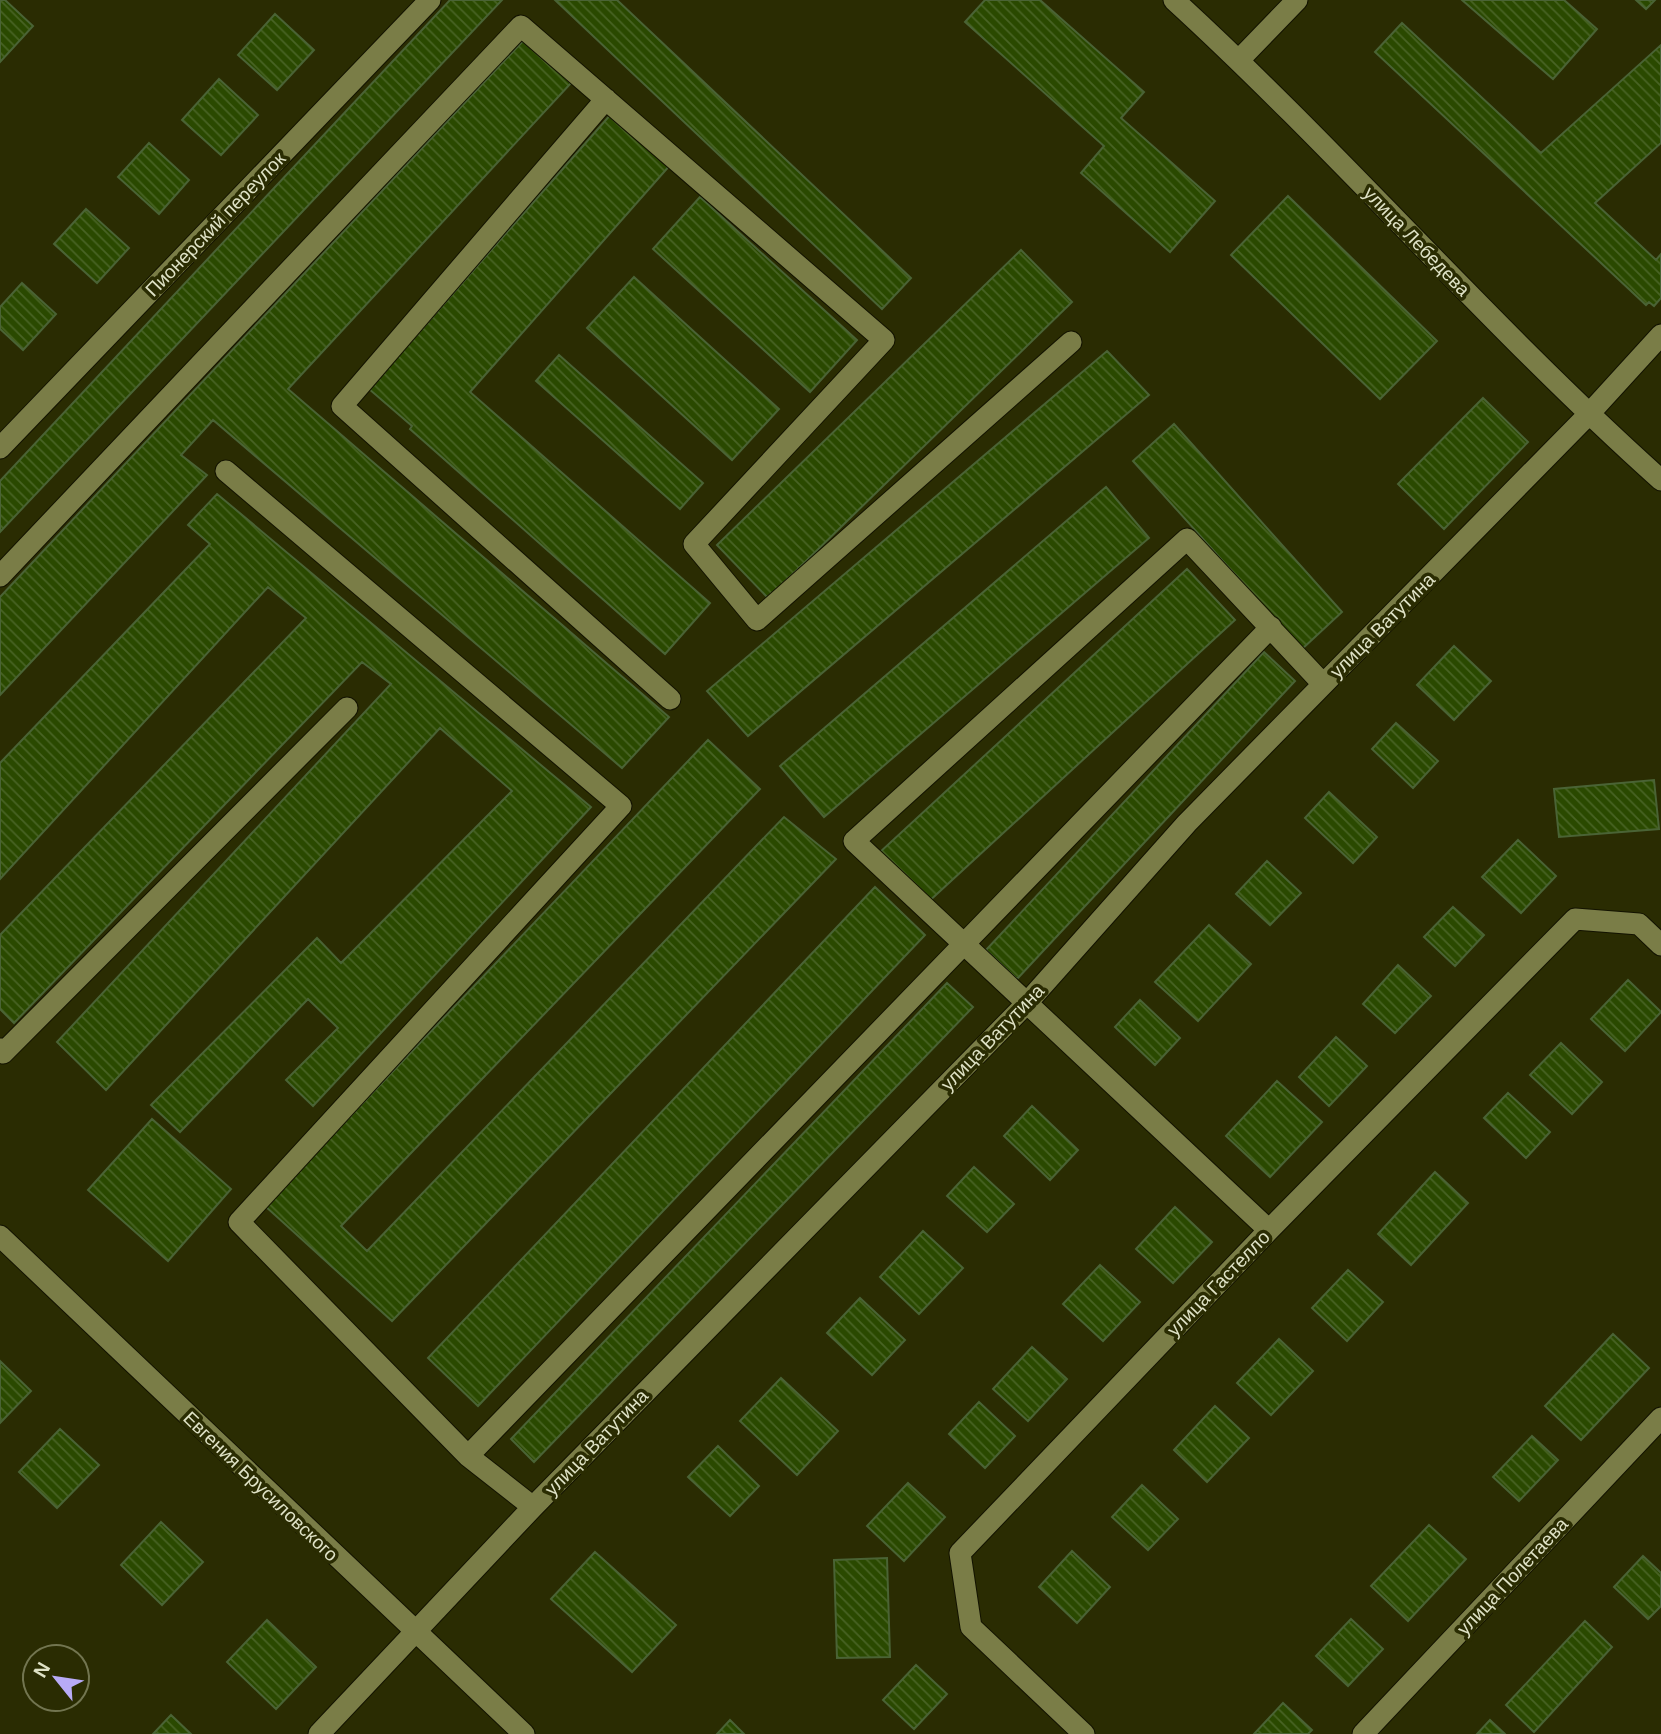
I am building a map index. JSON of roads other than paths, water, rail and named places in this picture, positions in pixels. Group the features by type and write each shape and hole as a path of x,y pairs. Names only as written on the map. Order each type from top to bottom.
{"street":[{"name":"Пионерский переулок","path":"0,449 430,0"},
{"name":"улица Лебедева","path":"1174,0 1239,60 1588,415 1661,480"},
{"path":"1239,60 1297,0"},
{"path":"0,576 522,26 884,340 694,544 757,620 1071,342"},
{"path":"606,99 342,406 670,699"},
{"name":"улица Ватутина","path":"319,1734 533,1507 1026,1004 1187,823 1588,415 1661,335"},
{"path":"226,471 621,806 239,1223 468,1456 533,1507"},
{"path":"1269,1230 854,841 1187,539 1324,684"},
{"path":"468,1456 1271,628"},
{"path":"0,1049 3,1053 347,708"},
{"name":"улица Гастелло","path":"1084,1734 971,1627 960,1553 1269,1230 1575,919 1639,924 1661,945"},
{"name":"Евгения Брусиловского","path":"0,1236 524,1734"},
{"name":"улица Полетаева","path":"1363,1734 1661,1418"}]}
